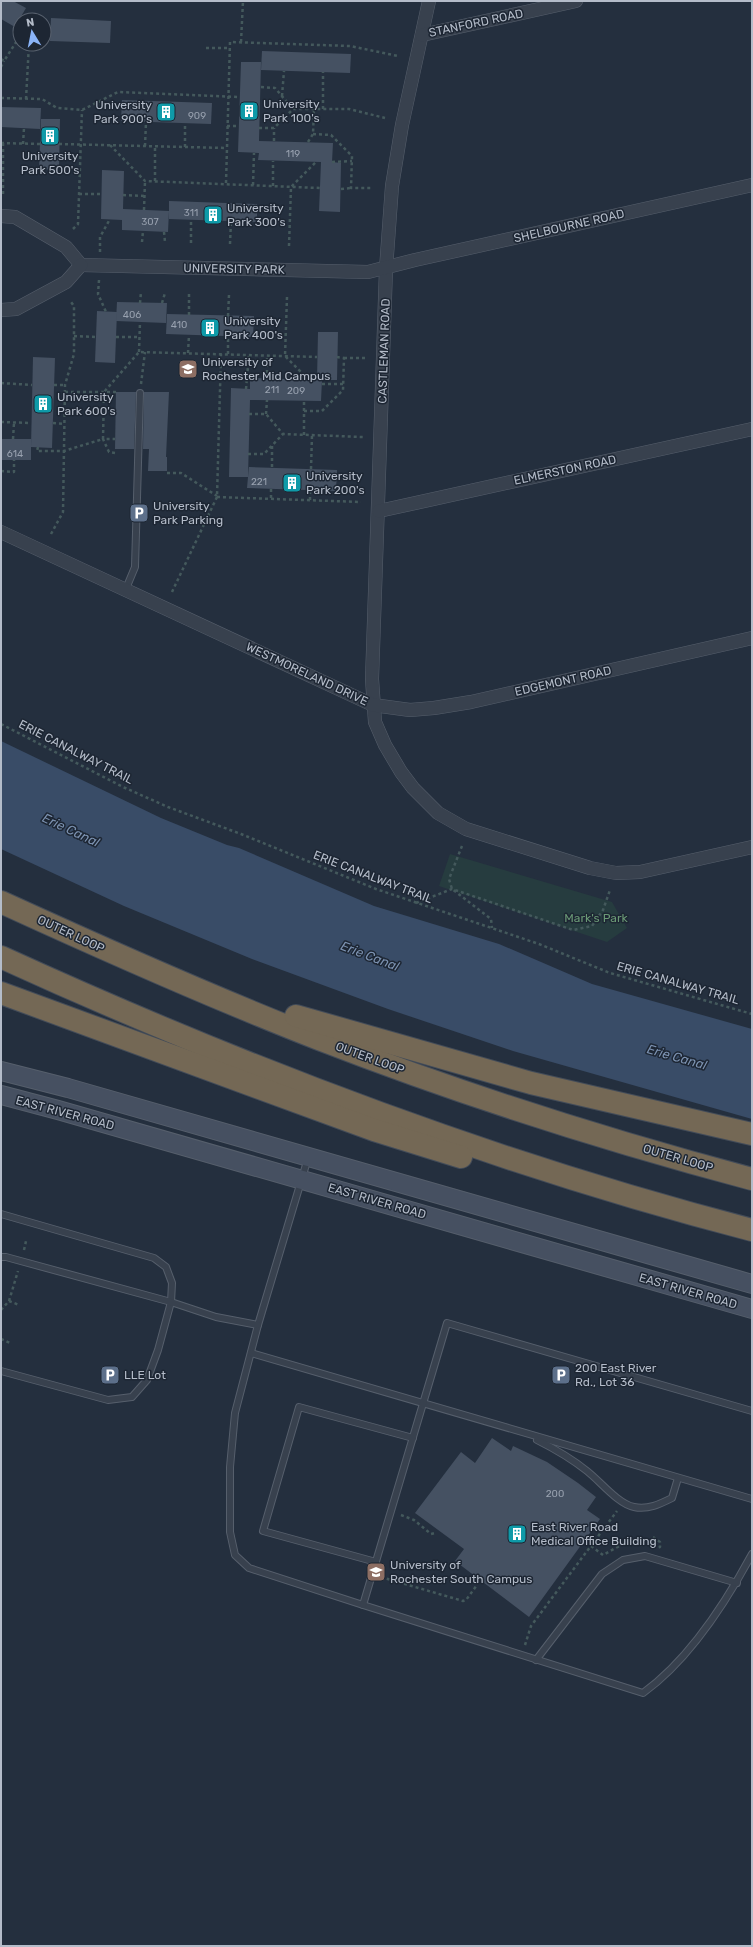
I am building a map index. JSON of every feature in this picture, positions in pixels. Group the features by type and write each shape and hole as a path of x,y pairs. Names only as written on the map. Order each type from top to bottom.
{"highway":[{"name":"OUTER LOOP","path":"1,902 183,984 326,1042 484,1098 623,1142 752,1179"},
{"path":"1,957 160,1028 331,1096 490,1152 658,1204 752,1230"},
{"path":"183,984 524,1081 752,1134"},
{"path":"1,993 401,1139 536,1177 658,1204"}],"street":[{"name":"CASTLEMAN ROAD","path":"373,704 386,269 392,186 402,125 429,1"},
{"name":"STANFORD ROAD","path":"422,35 576,1"},
{"name":"SHELBOURNE ROAD","path":"386,269 416,260 752,185"},
{"path":"1,216 14,217 66,247 81,265 66,282 16,309 1,310"},
{"name":"UNIVERSITY PARK","path":"81,265 368,272 386,269"},
{"name":"ELMERSTON ROAD","path":"379,511 752,429"},
{"name":"WESTMORELAND DRIVE","path":"1,532 125,591 373,704 375,722 385,745 401,772 418,793 438,813 466,829 590,868 616,873 640,872 752,847"},
{"name":"EDGEMONT ROAD","path":"373,704 410,710 471,702 752,638"},
{"name":"EAST RIVER ROAD","path":"1,1071 68,1088 752,1284"},
{"name":"EAST RIVER ROAD","path":"1,1096 58,1110 752,1309"}],"lane":[{"path":"125,591 135,567 140,393"},
{"path":"309,1157 258,1325 235,1413 230,1467 230,1532 235,1555 249,1568 643,1693 662,1679 675,1666 737,1583 752,1554"},
{"path":"1,1214 154,1258 166,1267 172,1283 171,1302 158,1350 146,1380 132,1397 108,1400 1,1371"},
{"path":"1,1257 6,1257 171,1302 216,1317 258,1325"},
{"path":"363,1605 447,1323 752,1411"},
{"path":"251,1353 752,1499"},
{"path":"376,1562 263,1531 299,1407 413,1438"},
{"path":"525,1433 566,1455 589,1472 617,1497 633,1507 655,1506 672,1498 678,1478"},
{"path":"536,1660 602,1574 623,1560 645,1556 737,1583"}],"path":[{"path":"241,42 243,1"},
{"path":"226,183 230,42 350,46 398,56"},
{"path":"1,67 12,48"},
{"path":"206,48 230,48"},
{"path":"26,99 29,52"},
{"path":"282,96 284,71"},
{"path":"323,109 324,72"},
{"path":"261,87 275,88 294,109"},
{"path":"1,98 42,99 57,108 82,110 118,92 228,95 239,97"},
{"path":"259,128 274,128 294,109 349,109 385,118"},
{"path":"308,142 313,134 314,109"},
{"path":"73,229 78,224 82,110"},
{"path":"145,146 146,122"},
{"path":"185,123 185,147"},
{"path":"227,126 238,126"},
{"path":"23,144 24,128"},
{"path":"274,128 274,141"},
{"path":"313,134 331,135 352,156 351,188"},
{"path":"3,194 2,143 40,144"},
{"path":"60,144 227,148"},
{"path":"110,145 145,180 320,188"},
{"path":"155,146 155,181"},
{"path":"253,185 254,152"},
{"path":"273,186 274,161"},
{"path":"332,162 352,161"},
{"path":"289,246 291,187 316,162"},
{"path":"144,210 145,180"},
{"path":"341,188 373,188"},
{"path":"79,194 102,194"},
{"path":"123,195 144,196"},
{"path":"99,255 100,237 110,219"},
{"path":"191,220 191,243"},
{"path":"230,244 231,221"},
{"path":"142,242 143,231"},
{"path":"164,232 165,242"},
{"path":"99,279 98,294 106,312"},
{"path":"140,303 141,292"},
{"path":"162,303 165,293"},
{"path":"189,294 189,314"},
{"path":"228,316 229,295"},
{"path":"287,297 286,356 308,380"},
{"path":"51,534 63,512 65,385 74,354 74,306 72,302"},
{"path":"115,453 109,452 103,439 104,392 139,352 140,322"},
{"path":"188,353 189,335"},
{"path":"74,336 96,337"},
{"path":"228,336 228,354"},
{"path":"116,337 140,337"},
{"path":"139,352 317,357"},
{"path":"140,393 145,352"},
{"path":"172,592 217,497 221,354"},
{"path":"246,389 249,355"},
{"path":"267,378 268,356"},
{"path":"337,358 366,358"},
{"path":"304,412 322,412 343,390 344,358"},
{"path":"1,383 32,385"},
{"path":"54,384 65,385"},
{"path":"322,384 344,384"},
{"path":"65,392 116,392"},
{"path":"267,400 266,414 283,434 363,437"},
{"path":"304,401 304,435"},
{"path":"249,414 266,414"},
{"path":"1,422 31,423"},
{"path":"13,439 14,423"},
{"path":"53,423 65,424"},
{"path":"248,454 264,454 283,434"},
{"path":"311,468 312,435"},
{"path":"38,447 37,451 64,451 103,439 115,439"},
{"path":"272,445 272,467"},
{"path":"1,471 14,472 14,460"},
{"path":"167,473 181,473 217,497 360,502"},
{"path":"271,489 271,499"},
{"path":"310,490 310,500"},
{"name":"ERIE CANALWAY TRAIL","path":"1,724 123,787 168,807 241,834 376,889 539,944 610,973 752,1014"},
{"path":"461,847 449,879 452,889 490,919 492,928"},
{"path":"415,903 452,889 573,930 592,926 603,910 610,890"},
{"path":"24,1250 26,1242"},
{"path":"1,1310 9,1302 19,1268"},
{"path":"9,1302 19,1305"},
{"path":"1,1339 10,1343"},
{"path":"523,1655 530,1626 617,1510"},
{"path":"397,1514 414,1520 431,1534 435,1533"},
{"path":"378,1576 463,1601 466,1600 477,1585"}],"green space":[{"name":"Mark's Park","path":"450,854 612,902 627,928 607,942 439,886"}],"water":[{"name":"Erie Canal","path":"1,741 161,818 227,845 239,848 374,906 499,944 592,984 752,1029 752,1119 513,1051 388,1009 252,959 124,906 1,849"}],"building":[{"path":"1,1 13,1 26,8 24,12 12,12 12,25 1,19"},
{"path":"52,18 111,21 110,43 52,41"},
{"name":"University Park 100's","path":"262,51 351,54 350,73 261,70"},
{"path":"241,62 261,62 259,141 333,143 332,162 341,163 340,212 319,211 321,162 258,160 259,153 238,152"},
{"name":"University Park 900's","path":"122,100 212,103 211,124 121,121"},
{"name":"University Park 500's","path":"1,107 41,108 40,129 1,127"},
{"name":"University Park 500's","path":"41,119 60,119 59,170 39,169"},
{"path":"102,170 124,171 123,209 169,211 168,232 122,230 122,220 101,219"},
{"name":"University Park 300's","path":"169,201 257,204 257,222 169,219"},
{"path":"117,302 167,303 166,323 116,321"},
{"path":"97,311 117,312 115,363 95,362"},
{"name":"University Park 400's","path":"167,314 254,316 253,337 166,334"},
{"path":"318,332 338,332 337,380 322,380 321,401 250,400 248,477 229,477 231,388 250,389 250,378 317,380"},
{"name":"University Park 600's","path":"33,357 55,358 52,448 31,447"},
{"path":"116,392 136,392 134,449 115,449"},
{"path":"144,392 169,392 166,457 167,471 148,471 149,449 143,449"},
{"name":"University Park 600's","path":"1,439 31,439 31,460 1,460"},
{"name":"University Park 200's","path":"249,467 337,470 336,491 247,488"},
{"name":"East River Road Medical Office Building","path":"492,1438 511,1451 513,1446 547,1462 596,1497 587,1510 600,1519 529,1617 455,1561 464,1549 415,1513 461,1452 475,1463"}],"place":[{"name":"University Park 100's","path":"249,111"},
{"name":"University Park 900's","path":"166,112"},
{"name":"University Park 500's","path":"50,136"},
{"name":"University Park 300's","path":"213,215"},
{"name":"University Park 400's","path":"210,328"},
{"name":"University of Rochester Mid Campus","path":"188,369"},
{"name":"University Park 600's","path":"43,404"},
{"name":"University Park 200's","path":"292,483"},
{"name":"University Park Parking","path":"139,513"},
{"name":"LLE Lot","path":"110,1375"},
{"name":"200 East River Rd., Lot 36","path":"561,1375"},
{"name":"East River Road Medical Office Building","path":"517,1534"},
{"name":"University of Rochester South Campus","path":"376,1572"}]}
